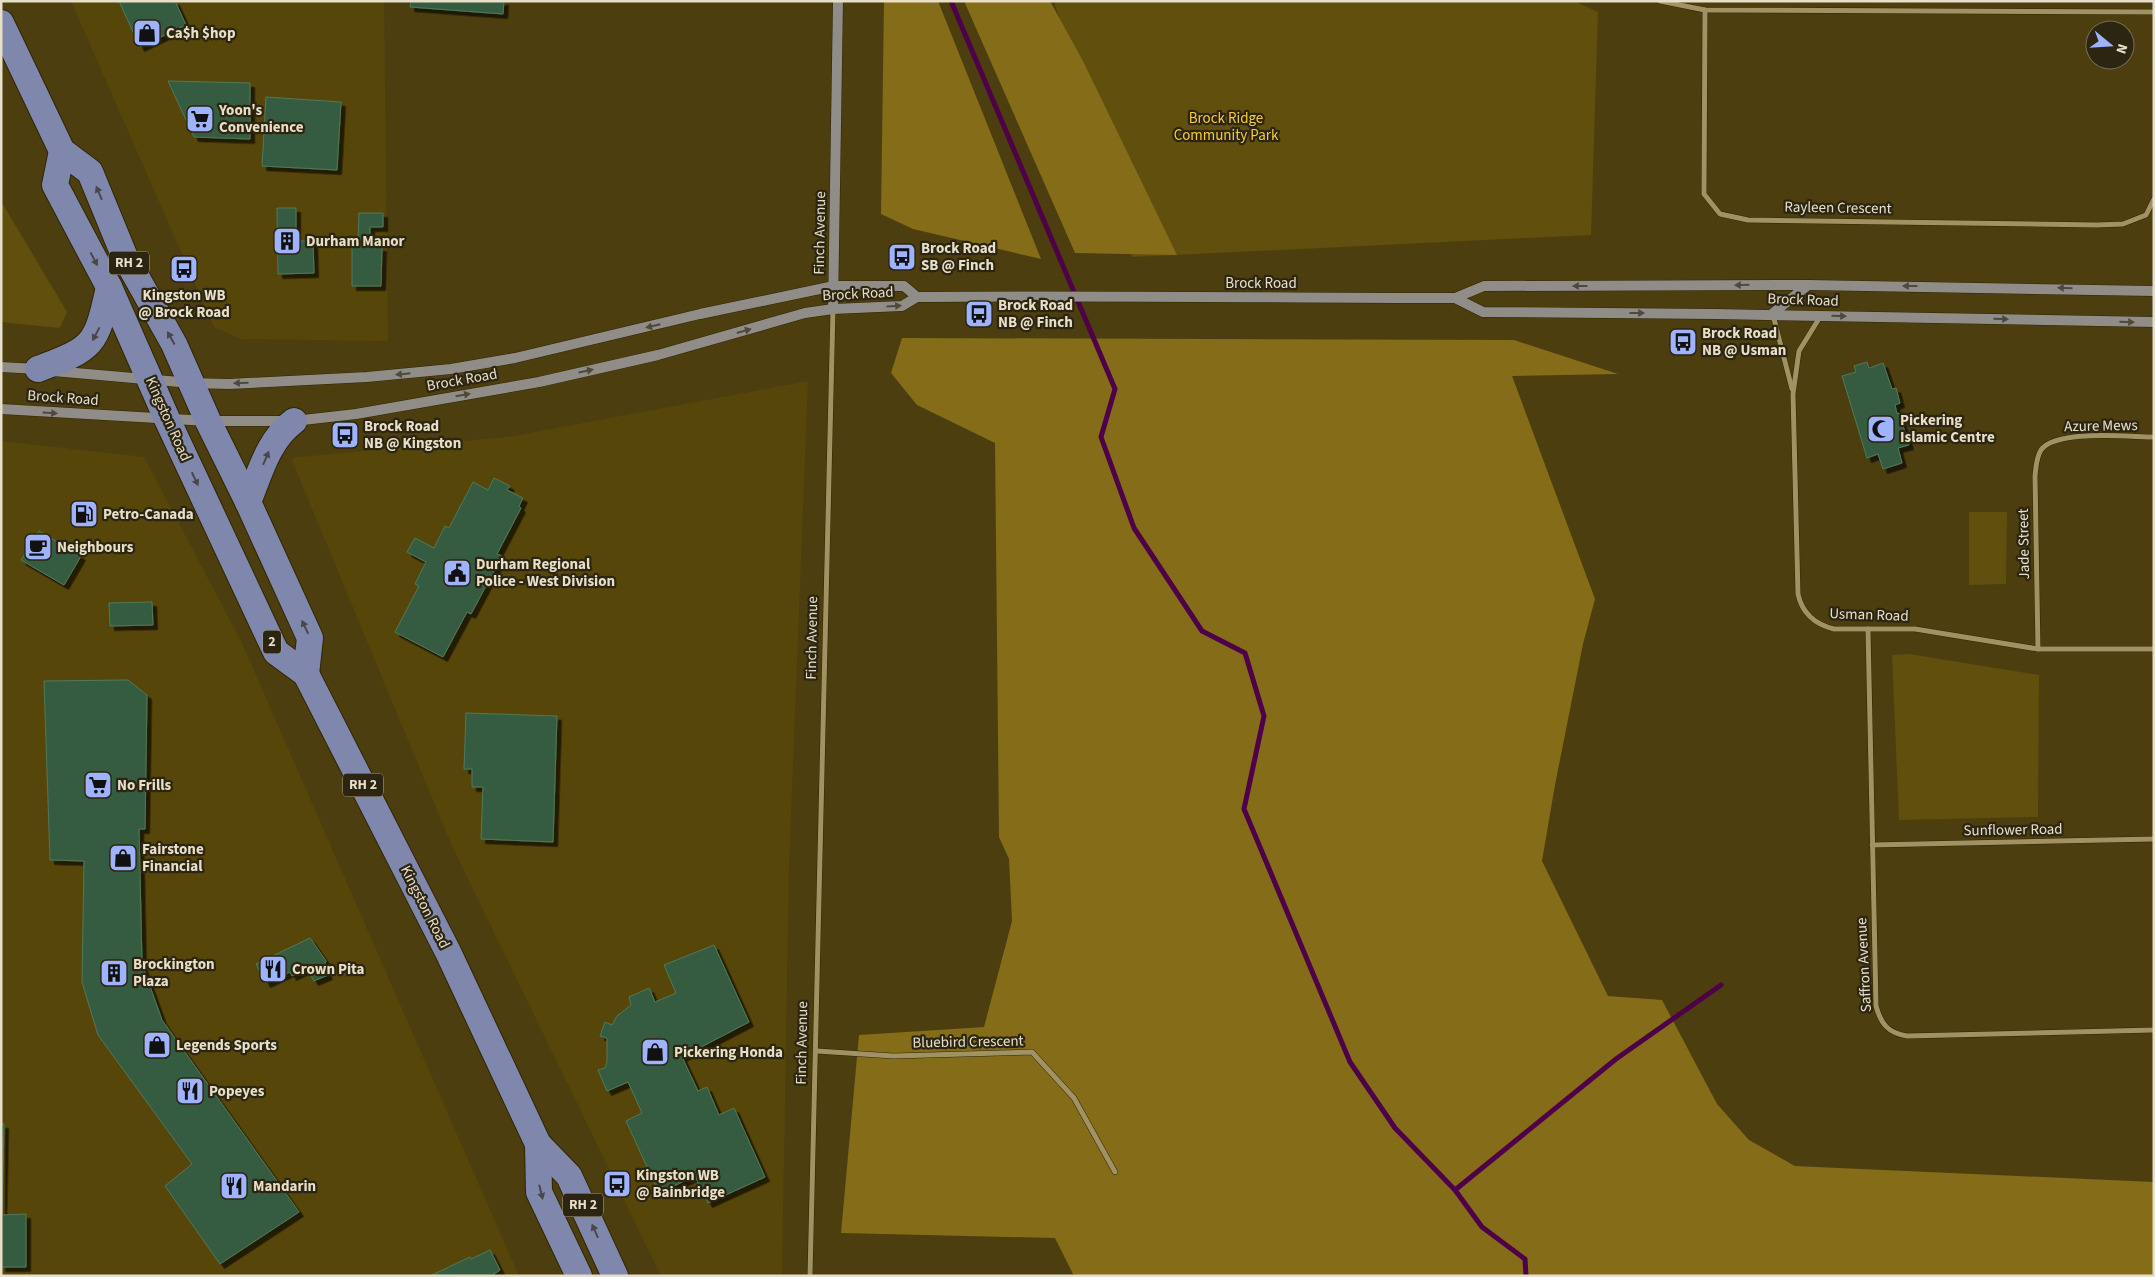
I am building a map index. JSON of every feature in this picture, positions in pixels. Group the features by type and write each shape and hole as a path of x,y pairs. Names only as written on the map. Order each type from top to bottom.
{"main road":[{"name":"Finch Avenue","path":"833,309 838,1"},
{"name":"RH 2","path":"1,23 62,151 90,172 124,255 174,344 310,638 306,674"},
{"name":"Kingston Road","path":"62,151 55,185 109,288 167,419 276,652 306,674 444,944 538,1144 570,1176 615,1276"},
{"name":"Brock Road","path":"1,409 208,421 294,421 356,414 539,382 658,356 805,313 833,309 902,306 917,297 1454,298 1484,286 1808,285 2154,291"},
{"path":"1772,314 1808,285"},
{"name":"Brock Road","path":"1,367 191,382 324,381 451,369 515,358 700,314 834,286 904,286 917,297"},
{"path":"38,369 74,356 94,339 102,322 109,288"},
{"name":"Brock Road","path":"1454,298 1483,312 1772,314 2154,322"},
{"path":"248,502 273,442 281,431 294,421"},
{"name":"Kingston Road","path":"538,1144 538,1192 579,1276"}],"street":[{"path":"1660,1 1705,10 2154,12"},
{"name":"Rayleen Crescent","path":"1705,10 1704,194 1720,214 1748,220 2097,225 2123,224 2146,215 2154,199"},
{"name":"Finch Avenue","path":"810,1276 817,1052 833,309"},
{"name":"Usman Road","path":"1772,314 1793,394"},
{"name":"Usman Road","path":"1821,316 1799,351 1793,394 1798,594 1801,606 1807,615 1823,626 1834,629 1915,629 2038,649 2154,649"},
{"name":"Azure Mews","path":"2049,443 2059,439 2074,437 2154,437"},
{"name":"Jade Street","path":"2038,649 2036,476 2037,460 2041,450 2049,443"},
{"name":"Saffron Avenue","path":"1868,629 1876,1006 1880,1020 1889,1030 1907,1036 2154,1030"},
{"name":"Sunflower Road","path":"1872,845 2154,839"},
{"name":"Bluebird Crescent","path":"817,1052 893,1056 1032,1052 1074,1098 1115,1172"}],"shaded area":[{"path":"71,1 384,1 388,341 241,339 214,327"},
{"path":"884,1 938,1 1041,259 913,229 881,214"},
{"path":"964,1 1050,1 1083,61 1177,255 1075,253"},
{"path":"902,338 1514,340 1618,374 1512,376 1595,599 1583,644 1542,861 1608,996 1662,1000 1717,1104 1749,1140 1795,1166 2154,1182 2154,1276 1074,1276 1055,1238 841,1233 859,1035 984,1027 1012,921 1009,859 999,837 995,443 917,405 891,373"},
{"path":"808,381 789,866 782,1276 661,1276 452,846 291,458 514,436"},
{"path":"1,441 144,457 241,641 519,1276 1,1276"}],"green space":[{"name":"Brock Ridge Community Park","path":"1054,1 1574,1 1598,12 1591,235 1132,257"},
{"path":"1,201 67,312 60,328 1,322"},
{"path":"1969,512 2007,512 2006,584 1969,585"},
{"path":"1909,654 2039,675 2038,817 1899,820 1892,655"}],"building":[{"path":"119,1 175,1 186,25 140,47"},
{"path":"411,1 504,1 503,14 410,7"},
{"path":"168,81 250,83 250,139 194,137"},
{"path":"266,97 341,102 337,170 262,166"},
{"name":"Durham Manor","path":"277,208 296,208 296,241 313,241 314,273 278,274"},
{"path":"359,213 383,213 383,227 370,227 370,247 382,247 381,286 352,286 352,240 358,241"},
{"name":"Pickering Islamic Centre","path":"1867,362 1869,368 1883,363 1892,389 1896,388 1900,403 1895,405 1897,414 1899,413 1909,445 1898,448 1902,463 1883,469 1878,454 1867,458 1842,376 1856,372 1854,366"},
{"name":"Durham Regional Police - West Division","path":"494,478 510,486 507,490 523,498 519,506 521,508 497,554 502,556 471,614 467,612 443,657 395,632 419,586 415,584 426,562 407,552 415,538 434,548 445,526 449,528 473,482 488,490"},
{"path":"39,531 81,556 64,585 21,560"},
{"path":"152,602 153,625 110,626 109,603"},
{"name":"Brockington Plaza","path":"128,680 147,695 145,829 139,829 142,964 162,1020 299,1212 220,1264 165,1186 192,1164 98,1035 82,982 84,861 50,860 44,681"},
{"path":"466,713 557,716 553,842 481,839 483,787 472,787 472,769 464,769"},
{"path":"310,938 326,961 324,967 328,975 314,981 307,969 292,976 290,972 266,983 256,964"},
{"path":"714,945 749,1022 682,1057 698,1091 707,1087 719,1115 734,1108 765,1177 708,1203 695,1176 659,1193 626,1121 642,1113 628,1082 607,1091 598,1070 605,1068 607,1062 607,1038 600,1036 605,1022 612,1025 617,1016 631,1005 629,997 649,988 655,1002 676,993 664,965"},
{"path":"1,1124 4,1124 2,1215 26,1214 26,1267 1,1267"},
{"path":"490,1250 500,1270 491,1276 432,1275 470,1257 471,1259"}],"waterway":[{"path":"951,1 1115,389 1101,437 1134,528 1202,631 1245,653 1264,716 1244,809 1350,1062 1395,1128 1455,1190 1482,1227 1525,1259 1526,1276"},
{"path":"1455,1190 1616,1059 1721,985"}],"place":[{"name":"Ca$h $hop","path":"147,33"},
{"name":"Yoon's Convenience","path":"200,119"},
{"name":"Durham Manor","path":"287,241"},
{"name":"Brock Road SB @ Finch","path":"902,257"},
{"name":"Kingston WB @ Brock Road","path":"184,269"},
{"name":"Brock Road NB @ Finch","path":"979,314"},
{"name":"Brock Road NB @ Usman","path":"1683,342"},
{"name":"Pickering Islamic Centre","path":"1881,429"},
{"name":"Brock Road NB @ Kingston","path":"345,435"},
{"name":"Petro-Canada","path":"84,514"},
{"name":"Neighbours","path":"38,547"},
{"name":"Durham Regional Police - West Division","path":"457,573"},
{"name":"No Frills","path":"98,785"},
{"name":"Fairstone Financial","path":"123,858"},
{"name":"Crown Pita","path":"273,969"},
{"name":"Brockington Plaza","path":"114,973"},
{"name":"Legends Sports","path":"157,1045"},
{"name":"Pickering Honda","path":"655,1052"},
{"name":"Popeyes","path":"190,1091"},
{"name":"Kingston WB @ Bainbridge","path":"617,1184"},
{"name":"Mandarin","path":"234,1186"}]}
